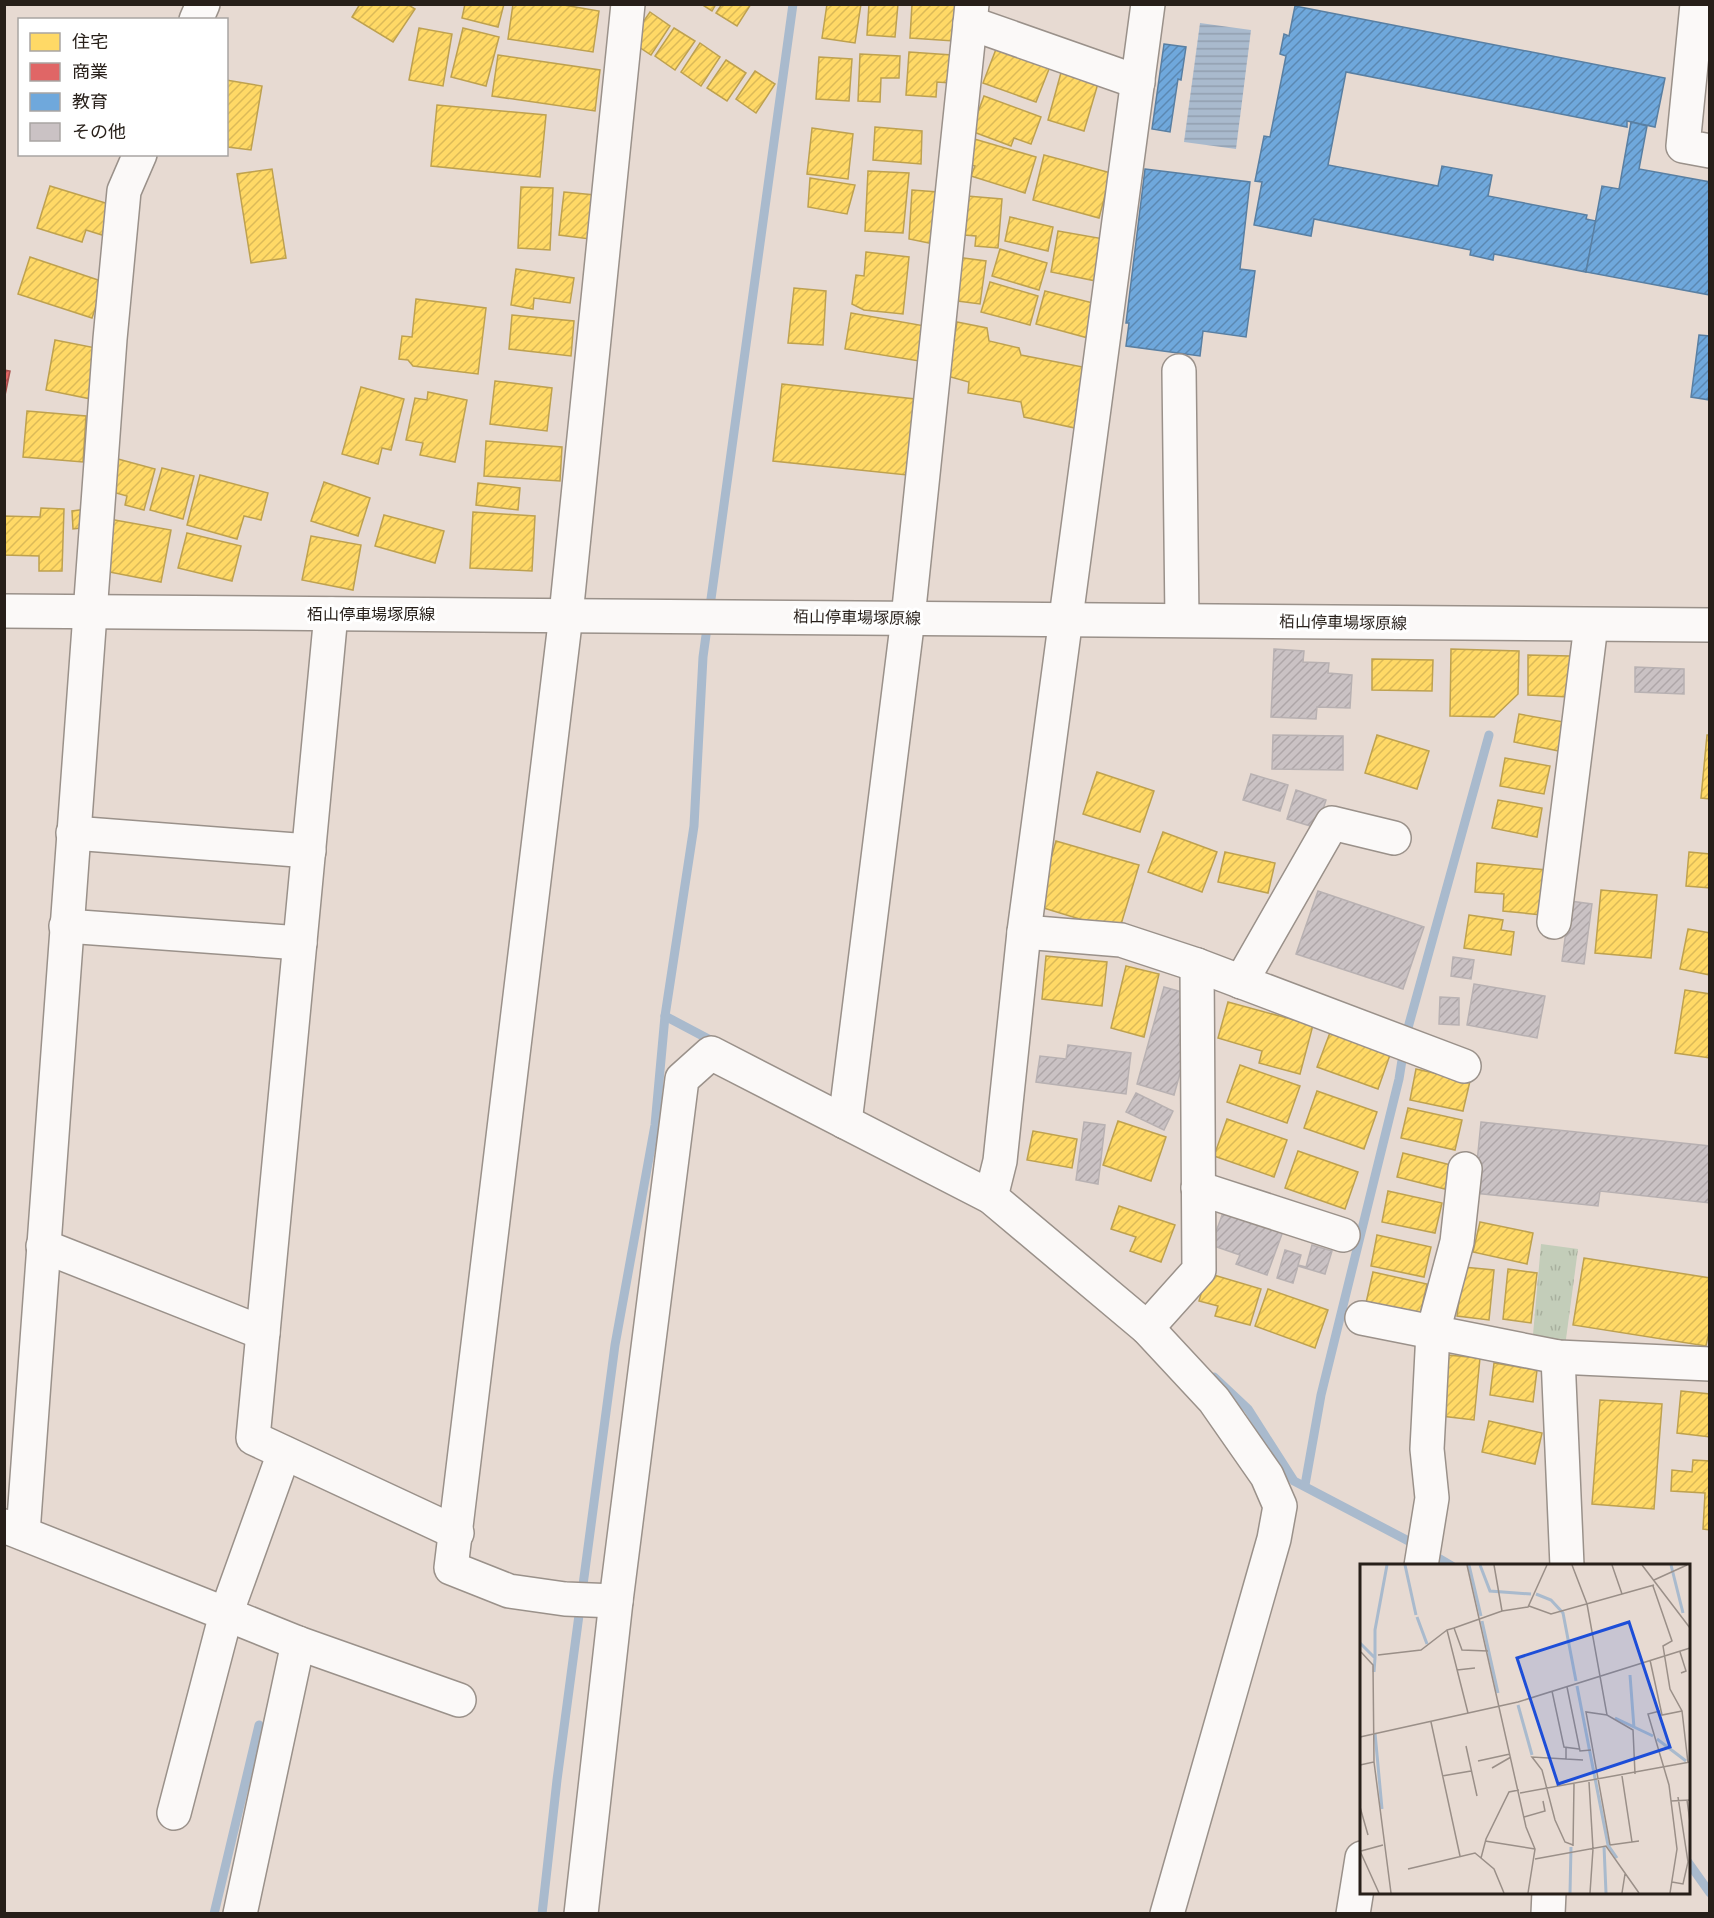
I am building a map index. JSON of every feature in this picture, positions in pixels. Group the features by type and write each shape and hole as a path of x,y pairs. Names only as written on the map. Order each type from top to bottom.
{"street":[{"path":"197,18 203,4"},
{"path":"616,1601 565,1599 509,1591 451,1568 566,615 628,4"},
{"path":"991,1197 1000,1161 1024,933 1068,619 1148,4"},
{"path":"1698,4 1683,146 1710,151"},
{"path":"845,1122 908,618 971,14 1138,82"},
{"path":"139,156 124,191 89,611 43,1246 14,1529 298,1643 459,1700"},
{"path":"1179,371 1182,620"},
{"name":"栢山停車場塚原線","path":"4,611 1710,625"},
{"path":"331,614 253,1438 456,1533"},
{"path":"1554,922 1591,625"},
{"path":"1241,982 1332,823 1394,838"},
{"path":"73,833 309,850"},
{"path":"66,926 300,943"},
{"path":"1024,933 1121,940 1197,965 1464,1066"},
{"path":"1147,1328 1199,1270 1197,965"},
{"path":"581,1914 616,1601 682,1079 711,1053 991,1197 1147,1328 1214,1400 1267,1476 1280,1506 1274,1539 1167,1914"},
{"path":"1421,1564 1432,1498 1427,1449 1433,1332 1457,1242 1465,1168"},
{"path":"1198,1188 1343,1235"},
{"path":"43,1246 263,1333"},
{"path":"1362,1318 1558,1357 1710,1364"},
{"path":"1558,1357 1568,1564"},
{"path":"174,1813 226,1614 284,1453"},
{"path":"240,1914 298,1643"},
{"path":"1353,1914 1360,1870"},
{"path":"1548,1914 1549,1894"}],"green space":[{"path":"1541,1244 1578,1249 1564,1354 1532,1346"}],"water":[{"path":"1200,23 1251,30 1236,149 1184,142"}],"building: 住宅":[{"path":"360,4 407,4 415,9 393,42 352,17"},
{"path":"465,4 504,4 498,27 462,18"},
{"path":"513,4 558,4 599,11 593,52 508,39"},
{"path":"701,4 716,4 712,11"},
{"path":"722,4 751,4 737,26 716,13"},
{"path":"827,4 861,4 855,43 822,38"},
{"path":"869,4 898,4 895,37 867,35"},
{"path":"912,4 956,4 954,41 910,38"},
{"path":"650,12 670,26 651,55 630,41"},
{"path":"419,28 452,34 443,86 409,80"},
{"path":"463,28 499,37 486,86 451,77"},
{"path":"674,28 695,41 675,70 655,56"},
{"path":"700,43 720,57 701,86 681,72"},
{"path":"998,44 1051,64 1036,102 983,83"},
{"path":"909,52 952,55 950,83 937,82 936,97 906,95"},
{"path":"860,54 900,56 899,78 881,78 880,102 858,101"},
{"path":"498,55 600,70 595,111 492,96"},
{"path":"819,57 852,59 849,101 816,99"},
{"path":"726,60 746,73 727,101 707,88"},
{"path":"1062,69 1099,80 1084,131 1048,120"},
{"path":"755,71 775,84 756,113 736,99"},
{"path":"228,80 262,86 251,150 228,147"},
{"path":"984,96 1041,117 1031,144 1014,138 1011,146 971,131"},
{"path":"437,105 546,115 540,177 431,166"},
{"path":"875,127 922,131 921,164 873,160"},
{"path":"812,128 853,134 848,179 807,174"},
{"path":"971,138 1036,157 1025,193 971,176 975,166 964,163"},
{"path":"1044,155 1111,173 1099,218 1033,200"},
{"path":"272,169 286,258 251,263 237,174"},
{"path":"868,171 909,173 903,233 865,231"},
{"path":"810,178 855,185 847,214 808,207"},
{"path":"50,186 112,205 102,235 86,230 82,242 37,228"},
{"path":"521,187 553,188 550,250 518,248"},
{"path":"912,190 938,192 934,244 909,239"},
{"path":"564,192 595,195 590,239 559,235"},
{"path":"967,196 1002,199 998,248 975,246 976,236 964,235"},
{"path":"1010,217 1053,227 1048,251 1005,241"},
{"path":"1058,231 1104,239 1096,281 1051,272"},
{"path":"1000,249 1047,263 1039,290 992,276"},
{"path":"866,252 909,257 903,314 864,310 852,304 856,275 864,276"},
{"path":"30,257 104,282 92,318 18,294"},
{"path":"956,257 986,261 980,304 950,300"},
{"path":"516,269 574,278 570,303 534,298 533,309 511,305"},
{"path":"990,282 1038,296 1030,325 981,312"},
{"path":"794,288 826,291 823,345 788,343"},
{"path":"1045,291 1097,304 1088,338 1036,324"},
{"path":"416,299 486,308 478,374 413,366 408,360 399,359 402,336 412,337"},
{"path":"851,313 925,326 919,361 845,349"},
{"path":"512,315 574,321 571,356 509,349"},
{"path":"957,322 987,328 989,341 1019,348 1021,355 1088,368 1075,428 1024,417 1021,402 968,393 969,382 947,376"},
{"path":"55,340 101,349 91,399 46,390"},
{"path":"495,381 552,388 547,431 490,424"},
{"path":"782,384 915,399 907,475 773,461"},
{"path":"361,387 404,399 391,450 382,448 378,464 342,454"},
{"path":"428,392 467,400 455,462 420,455 423,443 406,440 415,398 427,400"},
{"path":"27,411 86,416 83,462 23,457"},
{"path":"486,441 562,447 560,481 484,476"},
{"path":"118,459 155,469 144,510 125,505 127,496 109,491"},
{"path":"162,468 194,476 183,519 150,510"},
{"path":"200,475 268,493 261,520 244,516 237,539 187,525"},
{"path":"324,482 370,498 358,536 311,521"},
{"path":"478,483 520,488 518,510 476,505"},
{"path":"41,508 64,509 62,571 39,571 39,556 4,555 4,516 40,517"},
{"path":"87,509 89,527 73,529 72,511"},
{"path":"473,512 535,516 532,571 470,568"},
{"path":"384,515 444,531 435,563 375,546"},
{"path":"109,519 171,530 161,582 99,570"},
{"path":"187,533 241,546 232,581 178,568"},
{"path":"311,536 361,545 353,590 302,580"},
{"path":"1451,649 1519,651 1518,694 1494,717 1450,716"},
{"path":"1528,655 1570,656 1569,697 1528,695"},
{"path":"1372,659 1433,660 1432,691 1372,690"},
{"path":"1519,714 1564,722 1559,751 1514,742"},
{"path":"1377,735 1429,751 1417,789 1365,773"},
{"path":"1707,735 1710,735 1710,799 1701,798"},
{"path":"1505,758 1550,766 1544,794 1500,786"},
{"path":"1097,772 1154,791 1140,832 1083,814"},
{"path":"1498,800 1542,808 1537,837 1492,828"},
{"path":"1163,832 1217,852 1202,892 1148,872"},
{"path":"1056,841 1139,865 1119,931 1037,906"},
{"path":"1225,852 1275,863 1268,893 1218,882"},
{"path":"1689,852 1710,854 1710,888 1686,886"},
{"path":"1477,863 1547,870 1542,915 1503,911 1504,894 1475,892"},
{"path":"1601,890 1657,895 1651,958 1595,953"},
{"path":"1469,915 1503,920 1501,930 1514,932 1511,955 1464,948"},
{"path":"1688,929 1710,933 1710,975 1680,969"},
{"path":"1046,956 1107,962 1102,1006 1042,999"},
{"path":"1126,966 1159,974 1144,1037 1111,1028"},
{"path":"1685,990 1710,994 1710,1058 1675,1053"},
{"path":"1228,1002 1313,1025 1300,1074 1259,1063 1262,1051 1218,1038"},
{"path":"1331,1030 1391,1052 1378,1089 1317,1067"},
{"path":"1240,1065 1300,1086 1287,1123 1227,1102"},
{"path":"1416,1069 1470,1081 1463,1111 1410,1100"},
{"path":"1317,1091 1377,1112 1364,1149 1304,1128"},
{"path":"1408,1108 1462,1120 1455,1150 1401,1138"},
{"path":"1227,1119 1287,1140 1274,1177 1214,1156"},
{"path":"1118,1121 1166,1137 1151,1181 1103,1165"},
{"path":"1033,1131 1077,1139 1072,1168 1027,1160"},
{"path":"1298,1151 1358,1172 1345,1209 1285,1188"},
{"path":"1403,1153 1451,1165 1445,1189 1397,1177"},
{"path":"1388,1191 1442,1203 1435,1233 1382,1222"},
{"path":"1119,1206 1175,1225 1161,1262 1130,1251 1136,1237 1111,1229"},
{"path":"1480,1222 1533,1233 1527,1264 1473,1252"},
{"path":"1377,1235 1431,1247 1424,1277 1371,1266"},
{"path":"1584,1258 1710,1278 1710,1327 1706,1346 1573,1325"},
{"path":"1463,1267 1494,1270 1489,1320 1457,1316"},
{"path":"1508,1269 1537,1273 1531,1323 1503,1319"},
{"path":"1373,1272 1427,1284 1420,1315 1366,1303"},
{"path":"1207,1273 1261,1289 1250,1325 1215,1316 1218,1306 1199,1301"},
{"path":"1268,1289 1328,1310 1315,1348 1255,1326"},
{"path":"1447,1355 1480,1358 1474,1420 1441,1416"},
{"path":"1494,1363 1537,1370 1533,1402 1490,1395"},
{"path":"1681,1391 1710,1394 1710,1437 1677,1433"},
{"path":"1600,1400 1662,1404 1654,1509 1592,1504"},
{"path":"1489,1421 1542,1433 1535,1464 1482,1452"},
{"path":"1693,1460 1710,1461 1710,1530 1703,1529 1705,1493 1671,1491 1672,1470 1692,1472"}],"building: 商業":[{"path":"4,370 10,371 4,400"}],"building: 教育":[{"path":"1295,6 1665,78 1655,127 1627,121 1627,127 1346,72 1328,165 1438,186 1442,166 1492,175 1488,196 1587,215 1586,219 1596,221 1586,272 1494,254 1493,260 1470,255 1471,250 1314,219 1311,236 1254,225 1262,182 1255,181 1264,136 1270,137 1286,56 1280,54 1284,34 1289,36"},
{"path":"1164,44 1186,47 1181,80 1178,79 1170,132 1152,129"},
{"path":"1631,122 1647,126 1639,169 1710,182 1710,295 1586,272 1602,186 1619,189"},
{"path":"1145,169 1250,182 1240,269 1255,271 1246,337 1203,331 1200,356 1126,346 1129,323 1126,323"},
{"path":"1699,335 1710,336 1710,400 1691,397"}],"building: その他":[{"path":"1274,649 1304,651 1303,662 1329,663 1328,673 1352,675 1350,708 1317,707 1316,719 1271,717"},
{"path":"1635,667 1684,669 1684,694 1635,692"},
{"path":"1273,735 1343,736 1343,770 1272,769"},
{"path":"1251,774 1288,785 1280,811 1243,800"},
{"path":"1296,790 1326,800 1317,828 1287,819"},
{"path":"1318,891 1424,927 1403,989 1296,954"},
{"path":"1570,901 1592,904 1584,964 1562,961"},
{"path":"1453,957 1474,960 1471,979 1451,976"},
{"path":"1474,984 1545,996 1537,1038 1467,1025"},
{"path":"1164,987 1193,995 1179,1044 1186,1052 1174,1095 1137,1084"},
{"path":"1440,997 1459,998 1459,1025 1439,1024"},
{"path":"1068,1045 1131,1053 1126,1094 1036,1082 1040,1056 1066,1059"},
{"path":"1136,1093 1173,1111 1164,1130 1126,1112"},
{"path":"1084,1122 1105,1125 1098,1184 1076,1180"},
{"path":"1481,1122 1710,1146 1710,1203 1600,1191 1598,1206 1474,1193"},
{"path":"1227,1202 1286,1223 1267,1275 1236,1264 1240,1255 1211,1245"},
{"path":"1312,1245 1332,1251 1325,1274 1298,1266 1293,1283 1277,1278 1285,1250 1301,1255 1298,1265 1306,1267"}],"waterway":[{"path":"542,1914 557,1780 615,1345 655,1125 665,1016 694,826 703,657 793,4"},
{"path":"1305,1485 1321,1395 1399,1079 1406,1035 1489,735"},
{"path":"665,1016 716,1043"},
{"path":"1214,1377 1248,1409 1294,1481 1418,1546"},
{"path":"1430,1553 1449,1564"},
{"path":"214,1914 259,1725"},
{"path":"1690,1865 1710,1893"}]}
